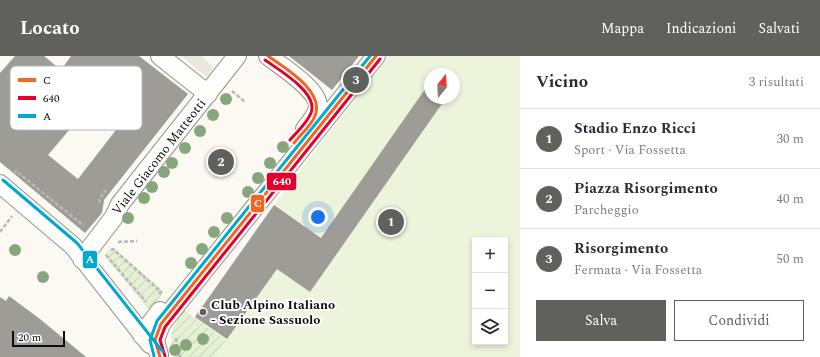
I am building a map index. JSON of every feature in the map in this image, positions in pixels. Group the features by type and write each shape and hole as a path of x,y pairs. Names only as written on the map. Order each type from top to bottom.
{"street":[{"path":"160,56 208,94"},
{"name":"Viale Giacomo Matteotti","path":"82,258 114,217 120,204 237,56"},
{"path":"142,335 316,116 318,106 313,92 268,56"},
{"path":"160,356 155,340 161,324 376,56"},
{"path":"6,180 72,246 160,356"}],"path":[{"path":"230,89 246,102"},
{"path":"6,180 16,171 85,227 89,221"},
{"path":"99,204 100,198 110,185"},
{"path":"111,242 137,241"},
{"path":"150,307 106,256 113,249 161,292 156,298"},
{"path":"178,357 178,354 182,357"}],"green space":[{"path":"389,56 520,56 520,357 218,357 215,355 226,340 194,317 274,205"},
{"path":"112,247 164,291 150,311 104,255"},
{"path":"184,310 226,340 215,355 218,357 175,357 171,337 176,322"}],"shaded area":[{"path":"181,56 201,56 214,67 207,77"}],"building":[{"path":"15,56 44,56 56,66 10,66 10,130 69,130 48,155 78,179 116,130 142,130 142,66 64,66 71,56 139,56 188,94 104,200 102,213 85,233 0,162 0,73"},
{"path":"289,56 359,56 332,90"},
{"path":"424,91 424,104 442,104 310,292 277,269 227,339 195,317 274,205 321,238"},
{"path":"9,296 40,319 86,357 0,357 0,297 6,301"}],"transit line":[{"name":"C","path":"268,56 302,81 309,89 317,107 313,120 294,143"},
{"name":"A","path":"154,356 150,340 157,321 370,56"},
{"name":"C","path":"160,357 155,340 161,324 376,56"},
{"name":"640","path":"165,356 160,340 165,327 380,59"},
{"name":"640","path":"265,60 288,76 304,90 312,105 311,113 307,120 290,140"},
{"name":"A","path":"3,180 77,243 163,352"}],"place":[{"name":"Risorgimento","path":"356,80"},
{"name":"Piazza Risorgimento","path":"221,162"},
{"name":"Stadio Enzo Ricci","path":"391,222"},
{"name":"Club Alpino Italiano - Sezione Sassuolo","path":"203,312"}]}
